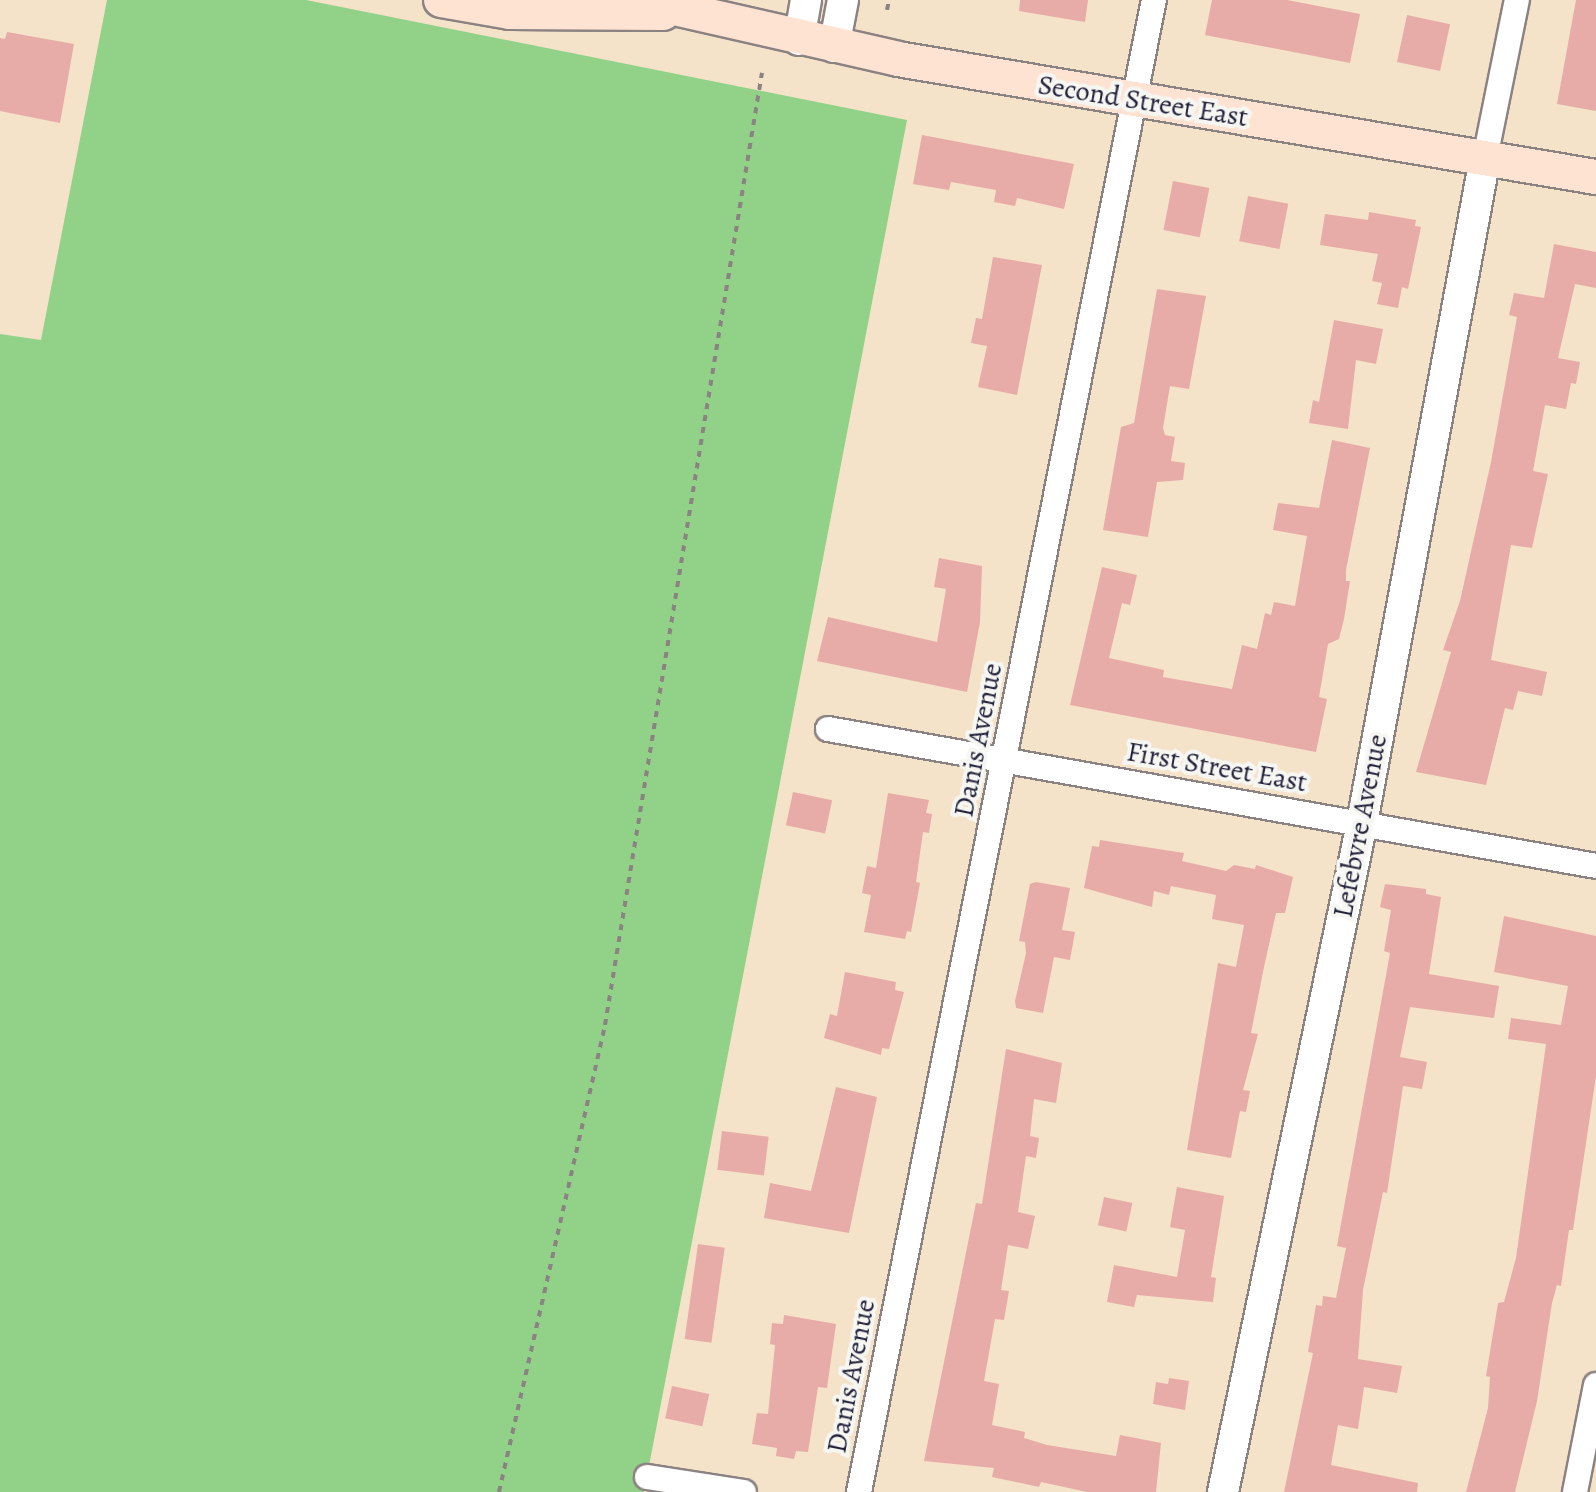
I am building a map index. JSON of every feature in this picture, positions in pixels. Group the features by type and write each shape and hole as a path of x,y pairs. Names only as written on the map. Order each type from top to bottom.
{"main road":[{"name":"Second Street East","path":"441,0 510,12 692,13"},
{"name":"Second Street East","path":"639,0 834,47 1596,177"}],"street":[{"path":"799,40 806,0"},
{"path":"834,47 843,0"},
{"name":"Danis Avenue","path":"859,1492 1154,0"},
{"path":"1485,158 1517,0"},
{"name":"Lefebvre Avenue","path":"1223,1492 1362,823 1485,158"},
{"name":"First Street East","path":"828,729 1596,866"},
{"path":"1575,1492 1596,1385"},
{"path":"647,1477 744,1492"}],"path":[{"path":"887,10 889,0"},
{"path":"499,1492 605,1025 762,73"}],"green space":[{"path":"107,0 306,0 907,120 644,1492 0,1492 0,334 41,340"}],"building":[{"path":"1020,0 1088,0 1085,22 1019,11"},
{"path":"1212,0 1287,0 1360,14 1350,63 1205,35"},
{"path":"1576,0 1596,0 1596,111 1557,104"},
{"path":"1407,15 1450,24 1440,71 1397,62"},
{"path":"7,32 74,44 60,123 0,111 0,38 5,39"},
{"path":"922,135 1074,164 1064,209 1017,198 1015,206 994,202 996,190 951,182 949,190 913,184"},
{"path":"1173,181 1209,188 1200,237 1163,230"},
{"path":"1248,196 1288,204 1279,249 1239,241"},
{"path":"1369,212 1416,220 1415,226 1421,227 1408,289 1402,287 1398,308 1377,304 1382,283 1372,281 1378,254 1320,245 1325,214 1368,220"},
{"path":"1554,244 1596,252 1596,288 1575,284 1558,358 1580,362 1576,384 1571,383 1566,409 1545,405 1533,471 1548,474 1532,548 1511,545 1491,660 1547,672 1542,696 1518,691 1513,710 1505,708 1486,785 1416,772 1451,652 1443,650 1460,601 1491,462 1517,317 1509,315 1514,293 1544,298"},
{"path":"993,257 1042,265 1017,395 978,387 987,346 971,343 976,318 982,319"},
{"path":"1157,289 1206,296 1189,389 1170,386 1163,428 1165,435 1175,437 1171,461 1185,463 1183,480 1157,482 1148,537 1103,530 1121,427 1134,423"},
{"path":"1334,320 1383,329 1376,364 1356,360 1348,429 1309,423 1313,400 1319,402"},
{"path":"1332,440 1370,448 1346,570 1346,581 1350,581 1344,619 1339,639 1328,644 1319,697 1327,699 1316,752 1070,705 1102,567 1137,575 1130,605 1122,603 1109,658 1164,670 1163,677 1232,689 1242,645 1257,649 1265,613 1271,615 1274,602 1295,606 1307,536 1273,530 1278,503 1319,508"},
{"path":"939,558 982,566 980,622 967,692 817,661 828,617 937,642 946,589 934,587"},
{"path":"793,792 832,800 825,834 786,825"},
{"path":"888,793 929,800 926,813 932,814 929,833 923,832 916,882 920,883 911,932 907,931 905,939 864,932 871,895 862,893 867,866 876,868"},
{"path":"1100,840 1184,853 1182,861 1226,871 1234,865 1255,869 1256,865 1293,877 1285,913 1276,913 1264,967 1251,1033 1258,1034 1243,1090 1250,1091 1246,1112 1240,1111 1231,1158 1187,1150 1218,963 1236,967 1244,925 1212,919 1216,895 1171,886 1169,895 1154,891 1152,907 1084,888 1092,846 1099,847"},
{"path":"1036,882 1070,888 1062,930 1075,932 1070,960 1054,957 1043,1013 1016,1008 1015,1001 1026,953 1025,942 1019,941 1030,884"},
{"path":"1385,884 1426,889 1426,894 1441,897 1429,974 1499,986 1494,1018 1410,1007 1400,1057 1427,1062 1422,1089 1403,1086 1387,1193 1383,1192 1363,1290 1358,1359 1402,1366 1397,1393 1364,1387 1358,1429 1338,1425 1331,1465 1418,1483 1417,1492 1284,1492 1313,1353 1308,1352 1316,1305 1322,1306 1323,1296 1336,1298 1346,1248 1337,1246 1390,953 1384,951 1391,910 1380,907"},
{"path":"1504,916 1596,936 1596,1076 1573,1230 1569,1230 1561,1286 1557,1285 1552,1303 1537,1401 1515,1492 1466,1492 1488,1408 1490,1377 1486,1376 1498,1303 1504,1302 1516,1258 1546,1044 1508,1039 1511,1018 1561,1025 1568,986 1494,972"},
{"path":"845,972 896,982 895,990 904,992 889,1049 882,1048 881,1055 824,1038 830,1014 837,1016"},
{"path":"1006,1049 1062,1063 1056,1103 1034,1099 1030,1136 1039,1138 1036,1158 1026,1156 1018,1212 1035,1216 1028,1249 1008,1245 1001,1290 1009,1291 1004,1320 995,1319 984,1381 999,1384 992,1425 1025,1432 1024,1438 1047,1445 1116,1456 1120,1435 1161,1443 1156,1492 1087,1492 1041,1482 1039,1487 992,1477 994,1468 924,1461 976,1203 982,1204"},
{"path":"836,1087 877,1097 849,1233 764,1218 770,1183 811,1191"},
{"path":"722,1131 769,1137 764,1175 717,1170"},
{"path":"1177,1187 1224,1196 1211,1277 1216,1278 1213,1302 1137,1295 1134,1307 1107,1302 1114,1265 1177,1277 1185,1230 1170,1227"},
{"path":"1104,1197 1132,1203 1126,1231 1098,1225"},
{"path":"698,1244 725,1248 711,1343 685,1339"},
{"path":"784,1315 836,1324 827,1388 818,1387 808,1452 796,1451 794,1459 776,1456 777,1448 752,1444 757,1413 768,1414 775,1345 770,1344 772,1323 783,1324"},
{"path":"1169,1378 1189,1381 1185,1410 1153,1404 1156,1382 1168,1384"},
{"path":"672,1386 709,1394 702,1426 665,1418"}]}
